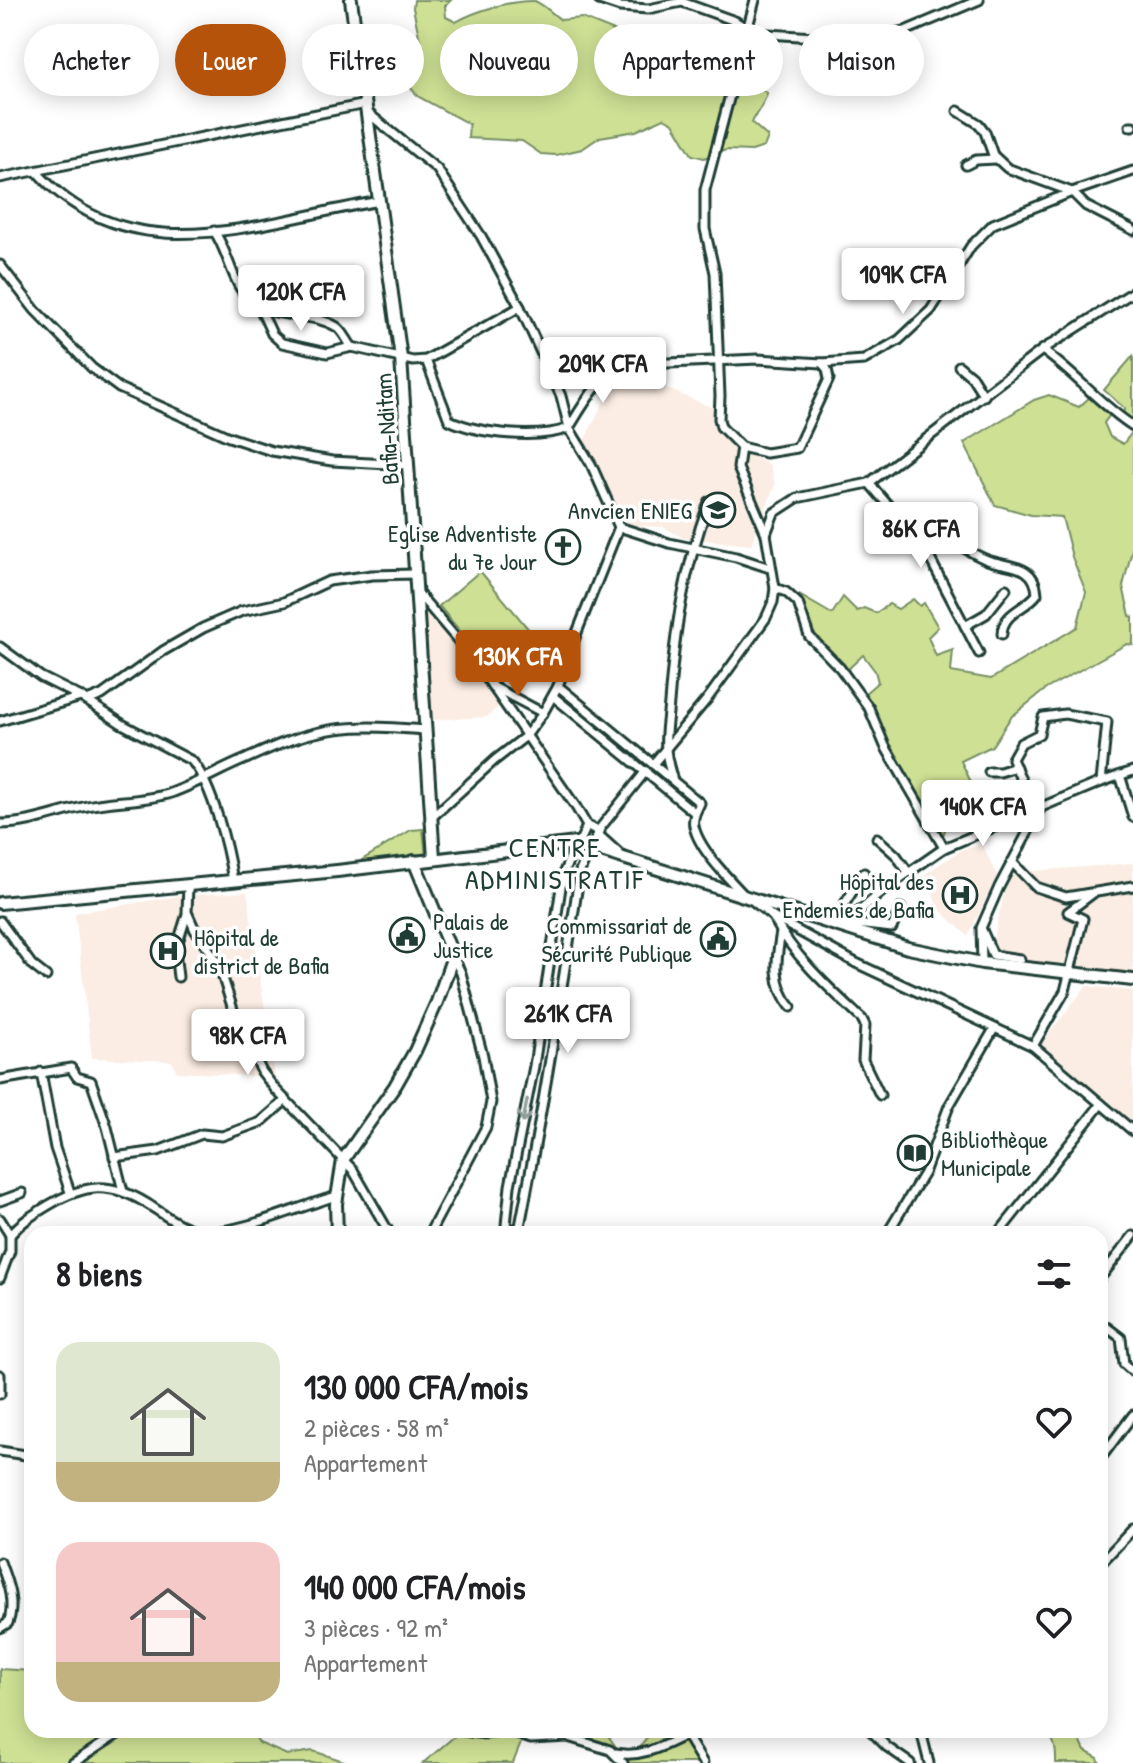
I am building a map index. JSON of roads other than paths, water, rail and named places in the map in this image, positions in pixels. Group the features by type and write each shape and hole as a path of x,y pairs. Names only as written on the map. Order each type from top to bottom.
{"main road":[{"name":"Bafia-Nditam","path":"351,0 401,358 434,858"},
{"path":"0,903 188,886 596,839 618,855 918,950 982,963 1133,980"},
{"path":"336,1226 343,1160 415,1051 453,956 414,861"}],"street":[{"path":"599,0 620,7 648,9 674,2 691,3 739,24"},
{"path":"749,24 755,0"},
{"path":"783,36 879,36 905,31 979,0"},
{"path":"730,96 705,190 705,229 715,273 719,423 741,447 766,453 797,448 829,379 822,363"},
{"path":"0,178 367,108 437,169 481,236 520,307 561,396 569,428 591,464 619,527 554,697 526,736 430,819"},
{"path":"958,111 972,118 985,132 996,159 1007,168 1072,192 1086,206 1133,230"},
{"path":"966,165 976,160 996,159"},
{"path":"426,360 449,420 466,428 542,434 569,428 596,388 610,373 624,365 758,359 822,363 864,360 899,340 931,310 981,234 1009,216 1133,171"},
{"path":"37,172 71,204 112,224 170,235 322,214 380,201"},
{"path":"214,231 241,287 259,306 272,334 282,343 327,353 352,347 426,360 520,307"},
{"path":"0,265 44,319 92,368 119,388 229,437 272,451 332,461 408,465"},
{"path":"766,534 774,513 797,498 869,483 1042,350 1133,292"},
{"path":"259,306 335,326 352,347"},
{"path":"1042,350 1077,377 1112,412 1133,426"},
{"path":"959,366 972,377 984,396"},
{"path":"520,1226 552,1059 580,871 596,839 708,698 766,618 773,602 775,588 766,534 738,468 741,447"},
{"path":"869,483 934,562 979,653"},
{"path":"672,779 664,751 679,604 709,502"},
{"path":"906,526 923,524 931,527 988,561 1015,565 1031,578 1036,588 1034,598 1006,619 1002,634"},
{"path":"619,527 770,568"},
{"path":"0,721 102,695 163,651 203,628 242,611 284,602 329,581 372,575 415,574"},
{"path":"775,588 786,592 798,603 809,636 840,668 869,708 885,746 944,848"},
{"path":"965,626 986,614 1006,589"},
{"path":"417,592 451,630 596,839"},
{"path":"0,647 41,677 185,756 198,768 227,847 233,881"},
{"path":"490,684 543,713"},
{"path":"558,686 700,803 694,812 694,826 700,840 723,874 743,894 773,917 856,963 1033,1046 1133,1131"},
{"path":"102,695 101,705 106,714"},
{"path":"554,697 694,812"},
{"path":"1038,810 1012,759 1021,743 1039,734 1043,717 1065,714 1107,722 1101,782"},
{"path":"0,824 34,821 90,805 143,800 204,780 243,760 313,733 377,727 424,730"},
{"path":"989,772 1016,767"},
{"path":"843,925 885,889 944,848 1133,771"},
{"path":"1120,775 1133,816"},
{"path":"982,796 996,826"},
{"path":"982,963 981,928 1038,810"},
{"path":"507,1226 510,1186 534,1066 563,874 587,826"},
{"path":"877,838 908,872"},
{"path":"1012,862 1036,887 1048,892 1066,897 1087,892 1092,894"},
{"path":"843,925 844,905 864,873"},
{"path":"178,977 175,952 187,912 188,886"},
{"path":"1033,1046 1065,991 1071,972 1083,919 1068,912 1092,894 1133,886"},
{"path":"843,925 892,928 901,908"},
{"path":"187,912 195,930 218,962 235,1016 262,1072 358,1178 385,1226"},
{"path":"773,917 813,973 862,1019 865,1025 863,1060 880,1095"},
{"path":"0,921 32,965 46,976"},
{"path":"981,928 993,955 1020,959"},
{"path":"781,932 777,983 791,1007"},
{"path":"433,1226 486,1127 491,1102 490,1084 476,1029 461,973 453,956"},
{"path":"892,1226 924,1173 949,1106 994,1029"},
{"path":"0,1080 71,1068 77,1077 91,1081 123,1191"},
{"path":"41,1072 55,1148 70,1192"},
{"path":"114,1157 158,1151 199,1134 222,1136 261,1122 286,1100"},
{"path":"1004,1226 1101,1104"},
{"path":"10,1235 24,1221 70,1192 92,1188 123,1191 184,1226"},
{"path":"0,1201 22,1193"},
{"path":"237,1226 337,1196"},
{"path":"0,1219 10,1235 10,1251 0,1278"},
{"path":"1108,1268 1133,1236"},
{"path":"1108,1328 1121,1338 1124,1364 1133,1372"},
{"path":"0,1375 0,1394"},
{"path":"1108,1448 1133,1415"},
{"path":"0,1451 24,1455"},
{"path":"1108,1556 1133,1529"},
{"path":"0,1562 11,1605 8,1623 0,1628"},
{"path":"73,1763 112,1738"},
{"path":"528,1738 550,1738"},
{"path":"571,1738 614,1752 639,1754 674,1738"},
{"path":"688,1738 703,1763"},
{"path":"878,1738 910,1763"},
{"path":"923,1738 929,1763"},
{"path":"614,1752 623,1763"}],"place":[{"name":"Anvcien ENIEG","path":"718,510"},
{"name":"Eglise Adventiste du 7e Jour","path":"563,547"},
{"name":"Hôpital des Endemies de Bafia","path":"960,895"},
{"name":"Palais de Justice","path":"407,935"},
{"name":"Commissariat de Sécurité Publique","path":"718,939"},
{"name":"Hôpital de district de Bafia","path":"168,951"},
{"name":"Bibliothèque Municipale","path":"915,1153"}],"district":[{"name":"CENTRE ADMINISTRATIF","path":"555,863"}]}
